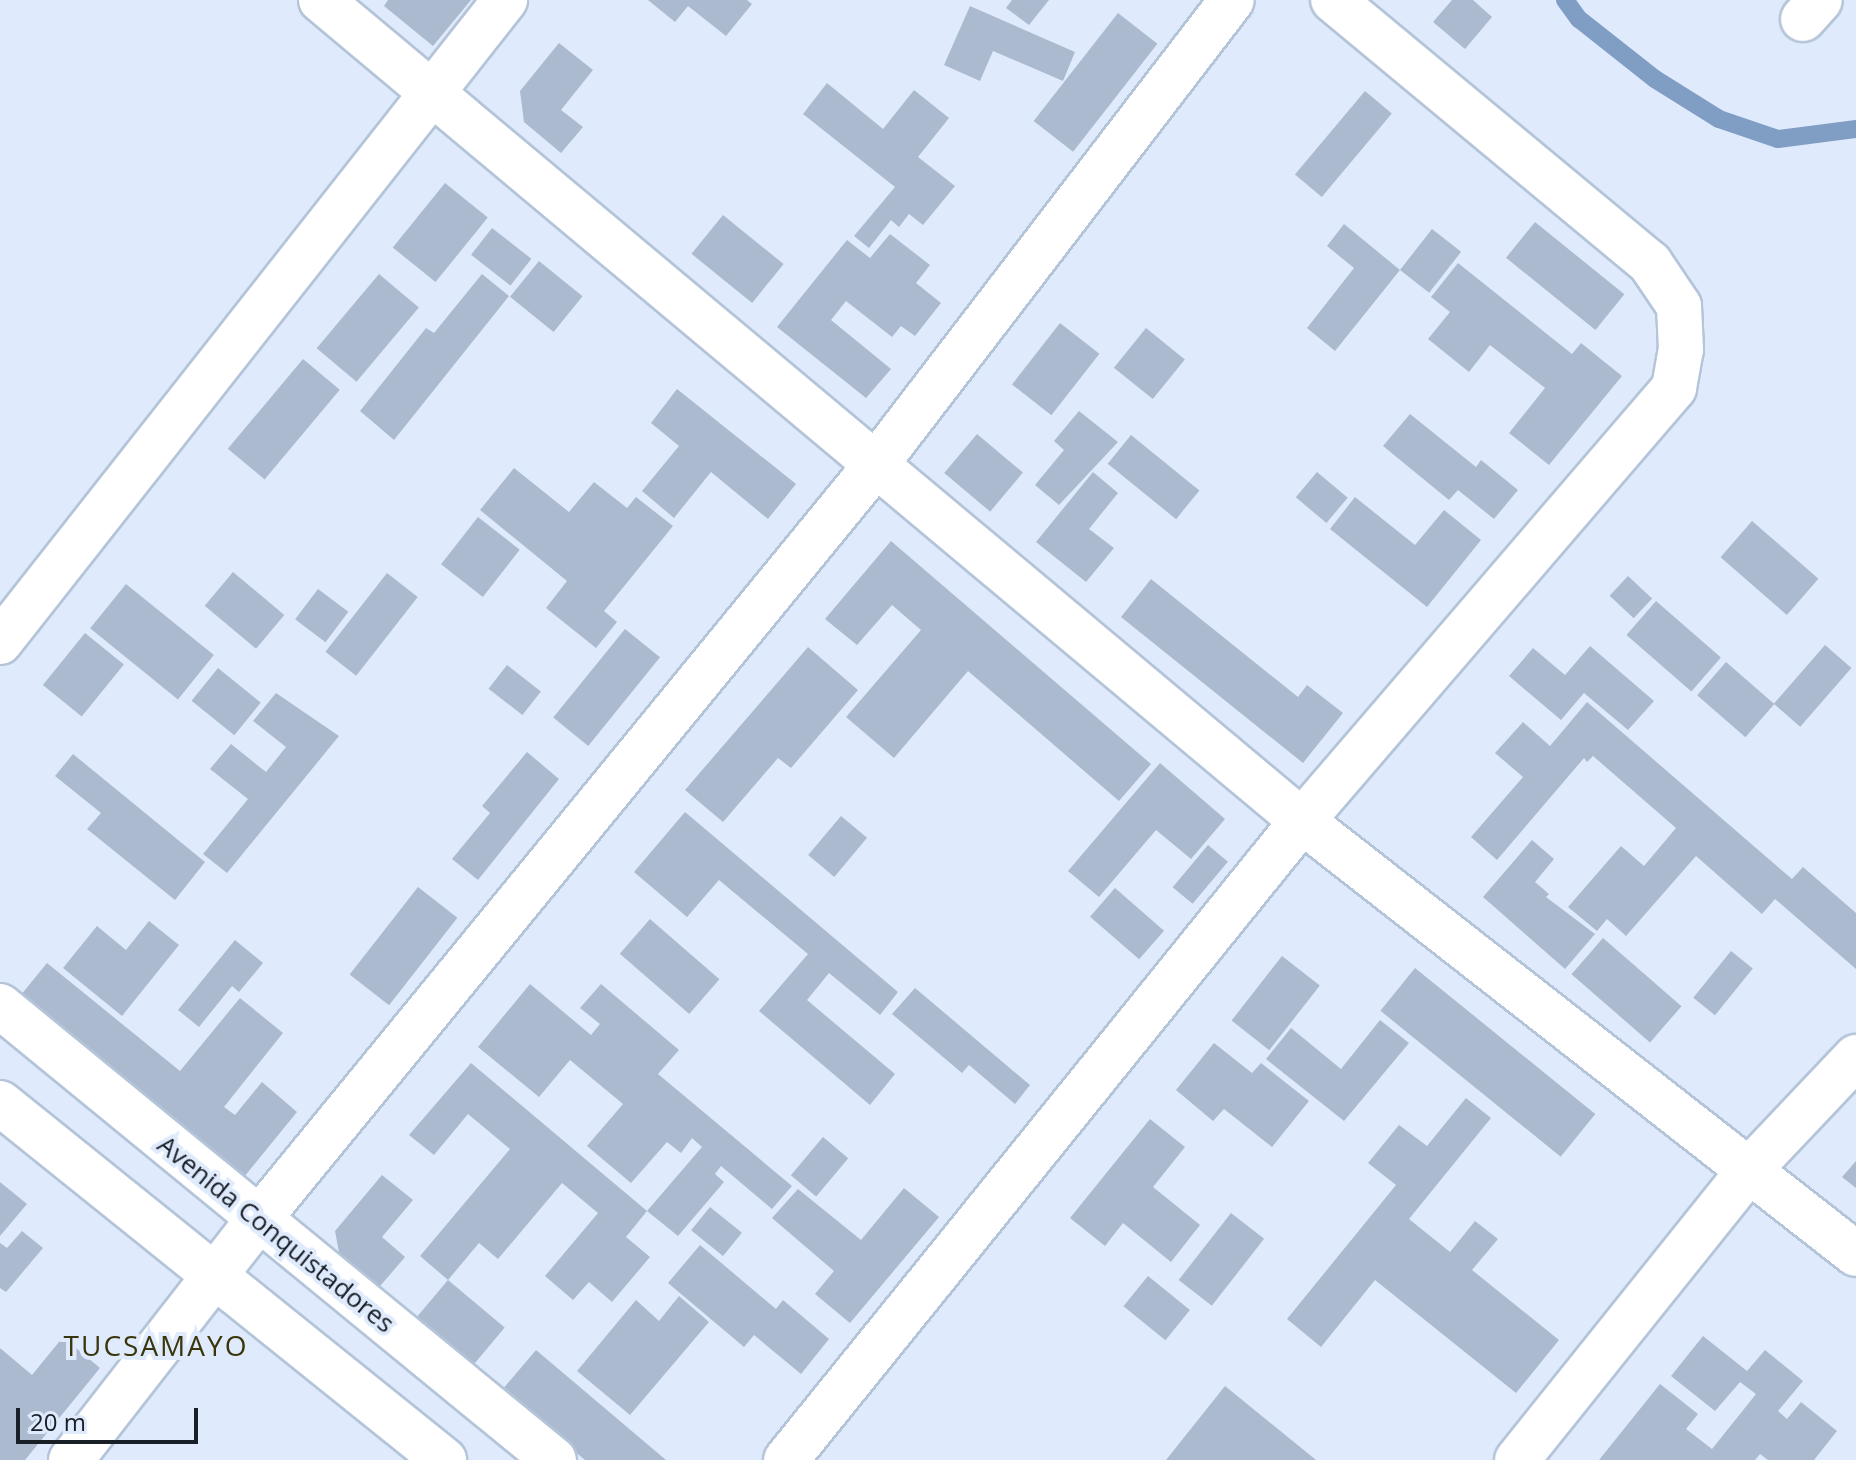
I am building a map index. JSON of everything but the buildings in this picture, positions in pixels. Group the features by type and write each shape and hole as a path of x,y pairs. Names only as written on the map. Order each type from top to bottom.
{"street":[{"path":"321,0 433,91 874,467 1302,821 1751,1168 1856,1254"},
{"path":"0,642 505,0"},
{"path":"71,1460 258,1220 874,467 1232,0"},
{"path":"786,1460 1302,821 1674,388 1681,350 1679,306 1650,263 1333,0"},
{"name":"Avenida Conquistadores","path":"0,1006 554,1460"},
{"path":"1517,1460 1751,1168 1856,1057"},
{"path":"0,1103 213,1278 444,1460"}],"waterway":[{"path":"1565,0 1579,19 1655,79 1719,119 1778,139 1856,129"}],"district":[{"name":"TUCSAMAYO","path":"156,1345"}]}
